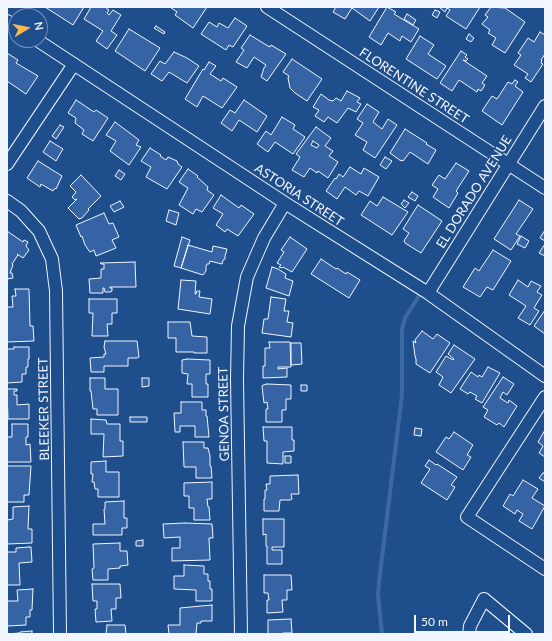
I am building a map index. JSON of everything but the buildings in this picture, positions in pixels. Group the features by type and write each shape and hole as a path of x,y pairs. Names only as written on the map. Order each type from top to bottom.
{"street":[{"name":"FLORENTINE STREET","path":"268,7 545,188"},
{"name":"ASTORIA STREET","path":"48,47 285,203 428,293 545,376"},
{"path":"7,164 74,64"},
{"name":"EL DORADO AVENUE","path":"428,293 545,106"},
{"name":"BLEEKER STREET","path":"7,201 21,211 39,231 52,260 56,291 60,634"},
{"name":"GENOA STREET","path":"241,634 238,326 247,277 264,238 285,203"},
{"path":"545,397 467,517 545,569"},
{"path":"469,634 470,626 484,599 525,634"}],"waterway":[{"path":"382,634 378,595 402,395 402,329 405,318 422,291"}]}
